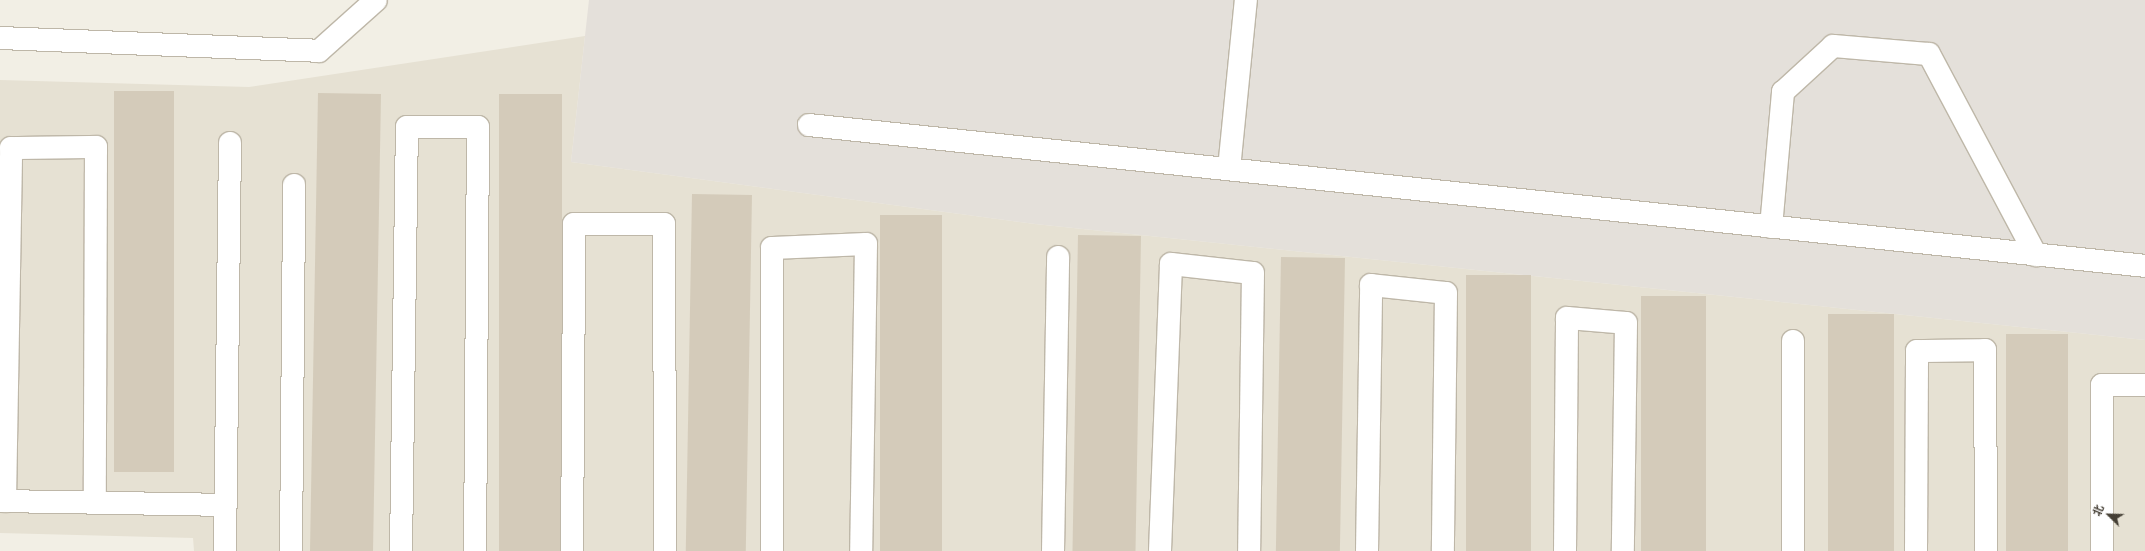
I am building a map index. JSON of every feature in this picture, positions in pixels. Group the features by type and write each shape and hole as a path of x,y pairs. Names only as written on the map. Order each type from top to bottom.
{"street":[{"path":"0,38 319,51 376,0"},
{"path":"1229,169 1246,0"},
{"path":"1771,226 1783,92 1833,46 1930,54 2036,254"},
{"path":"809,125 2145,266"},
{"path":"401,551 407,127 478,127 475,551"},
{"path":"225,551 230,143"},
{"path":"95,503 96,147 11,148 3,501 95,503 225,505"},
{"path":"291,551 294,185"},
{"path":"572,551 574,224 664,224 665,551"},
{"path":"772,551 772,248 866,244 861,551"},
{"path":"1053,551 1058,257"},
{"path":"1160,551 1171,264 1253,273 1249,551"},
{"path":"1367,551 1371,285 1446,293 1442,551"},
{"path":"1565,551 1567,318 1626,324 1623,551"},
{"path":"1793,341 1793,551"},
{"path":"1916,551 1917,351 1985,350 1986,551"},
{"path":"2102,551 2102,385 2145,385"}],"shaded area":[{"path":"589,0 2145,0 2145,340 1035,224 571,162"},
{"path":"585,36 571,162 1035,224 2145,340 2145,551 194,551 193,538 0,533 0,80 249,87"}],"building":[{"path":"114,91 174,91 174,472 114,472"},
{"path":"318,93 381,94 373,551 310,551"},
{"path":"499,94 562,94 562,551 499,551"},
{"path":"692,194 752,195 746,551 686,551"},
{"path":"880,215 942,215 942,551 880,551"},
{"path":"1078,235 1141,236 1135,551 1072,551"},
{"path":"1281,257 1345,258 1340,551 1276,551"},
{"path":"1466,275 1531,275 1531,551 1466,551"},
{"path":"1641,296 1706,296 1706,551 1641,551"},
{"path":"1828,314 1894,314 1894,551 1828,551"},
{"path":"2006,334 2068,334 2068,551 2006,551"}]}
